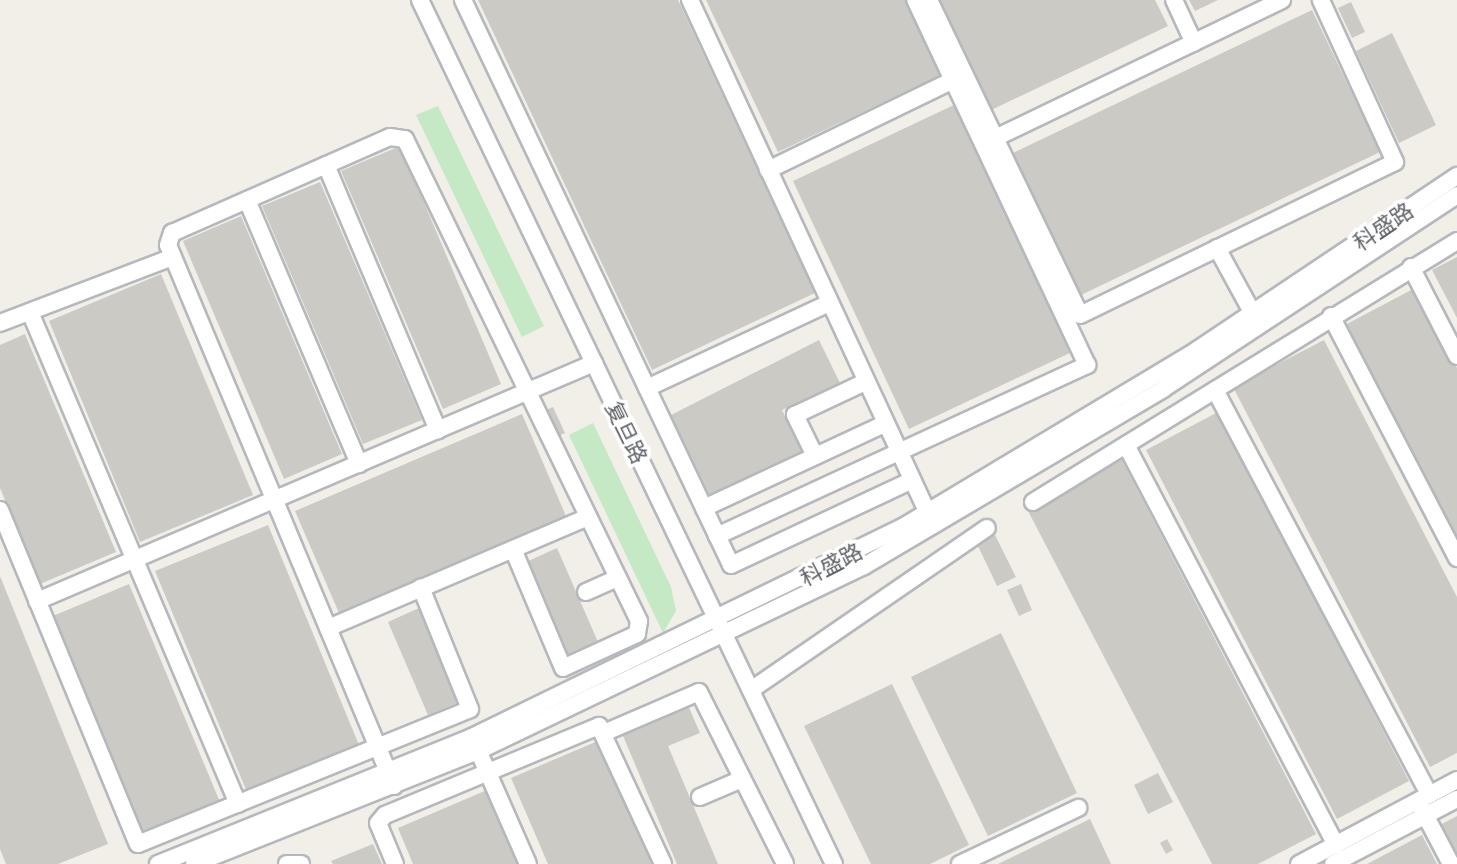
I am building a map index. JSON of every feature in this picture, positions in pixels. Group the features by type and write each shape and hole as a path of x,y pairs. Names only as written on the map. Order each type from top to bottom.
{"street":[{"name":"复旦路","path":"420,0 834,864"},
{"path":"463,0 731,565 910,481"},
{"path":"690,0 897,454 931,520"},
{"path":"717,536 1087,365 915,0"},
{"path":"929,0 1080,315 1395,162 1321,0"},
{"path":"1174,0 1194,43"},
{"path":"995,138 1282,0"},
{"path":"768,170 953,80"},
{"path":"391,779 173,257 172,233 390,137 405,139 641,628 563,668 513,549"},
{"path":"326,165 438,430"},
{"name":"科盛路","path":"1257,320 1457,176"},
{"name":"科盛路","path":"158,864 200,859 475,744 721,630 931,520 1457,195"},
{"path":"247,200 359,464"},
{"path":"1033,502 1457,241"},
{"path":"1217,248 1257,320"},
{"path":"0,323 173,257"},
{"path":"1411,267 1457,356"},
{"path":"647,388 829,303"},
{"path":"30,312 238,804"},
{"path":"1331,316 1457,558"},
{"path":"37,601 594,363"},
{"path":"815,456 795,415 865,382"},
{"path":"1215,390 1424,804 1451,864"},
{"path":"704,508 884,424"},
{"path":"1126,445 1336,845"},
{"path":"0,510 138,844 470,709 421,588"},
{"path":"328,628 588,517"},
{"path":"751,690 987,528"},
{"path":"586,592 618,578"},
{"path":"606,732 699,692 785,864"},
{"path":"395,864 381,819 595,727 606,732 663,864"},
{"path":"475,744 528,864"},
{"path":"700,797 742,779"},
{"path":"1333,864 1457,780"},
{"path":"1307,862 1424,804 1457,799"},
{"path":"960,864 1078,808"},
{"path":"287,864 301,864"}],"green space":[{"path":"438,106 544,326 522,337 416,115"},
{"path":"593,423 671,587 676,611 663,633 569,435"}],"building":[{"path":"478,0 678,0 815,293 652,370"},
{"path":"706,0 905,0 941,75 778,152"},
{"path":"939,0 1155,0 1168,26 991,110"},
{"path":"1189,0 1218,0 1195,11"},
{"path":"1351,2 1365,32 1352,38 1338,8"},
{"path":"1312,10 1380,152 1081,295 1013,153"},
{"path":"1392,33 1436,125 1399,143 1356,51"},
{"path":"956,104 1072,352 909,429 793,181"},
{"path":"400,146 501,384 443,409 341,171"},
{"path":"320,182 422,420 363,444 262,206"},
{"path":"241,216 342,454 284,479 183,241"},
{"path":"1457,257 1457,318 1432,270"},
{"path":"161,274 253,495 140,542 49,321"},
{"path":"1415,288 1457,368 1457,546 1343,326"},
{"path":"25,334 116,552 40,584 0,488 0,345"},
{"path":"819,340 840,383 782,410 802,452 710,496 671,415"},
{"path":"1324,340 1457,597 1457,753 1430,767 1233,387"},
{"path":"553,407 565,433 556,437 544,411"},
{"path":"1218,412 1409,781 1337,819 1146,450"},
{"path":"522,414 566,516 339,613 295,511"},
{"path":"1122,460 1316,834 1258,864 1212,864 1027,509"},
{"path":"268,525 359,745 247,792 155,571"},
{"path":"995,535 1016,577 997,586 977,544"},
{"path":"557,548 598,642 566,656 526,562"},
{"path":"0,576 108,844 58,864 6,864 0,849"},
{"path":"129,584 220,802 144,834 53,616"},
{"path":"1021,584 1032,610 1019,616 1007,590"},
{"path":"419,608 460,702 428,715 388,622"},
{"path":"1001,633 1077,793 988,836 911,677"},
{"path":"892,684 969,845 930,864 871,864 804,726"},
{"path":"687,703 700,733 668,746 718,864 677,864 621,731"},
{"path":"600,740 653,864 548,864 511,778"},
{"path":"1158,773 1173,802 1148,814 1134,785"},
{"path":"487,790 519,864 413,864 398,828"},
{"path":"1457,816 1457,857 1440,825"},
{"path":"1090,819 1111,864 998,864"},
{"path":"1422,835 1437,864 1367,864"},
{"path":"1167,839 1173,850 1166,854 1160,843"},
{"path":"373,844 382,864 333,864 331,861"}]}
